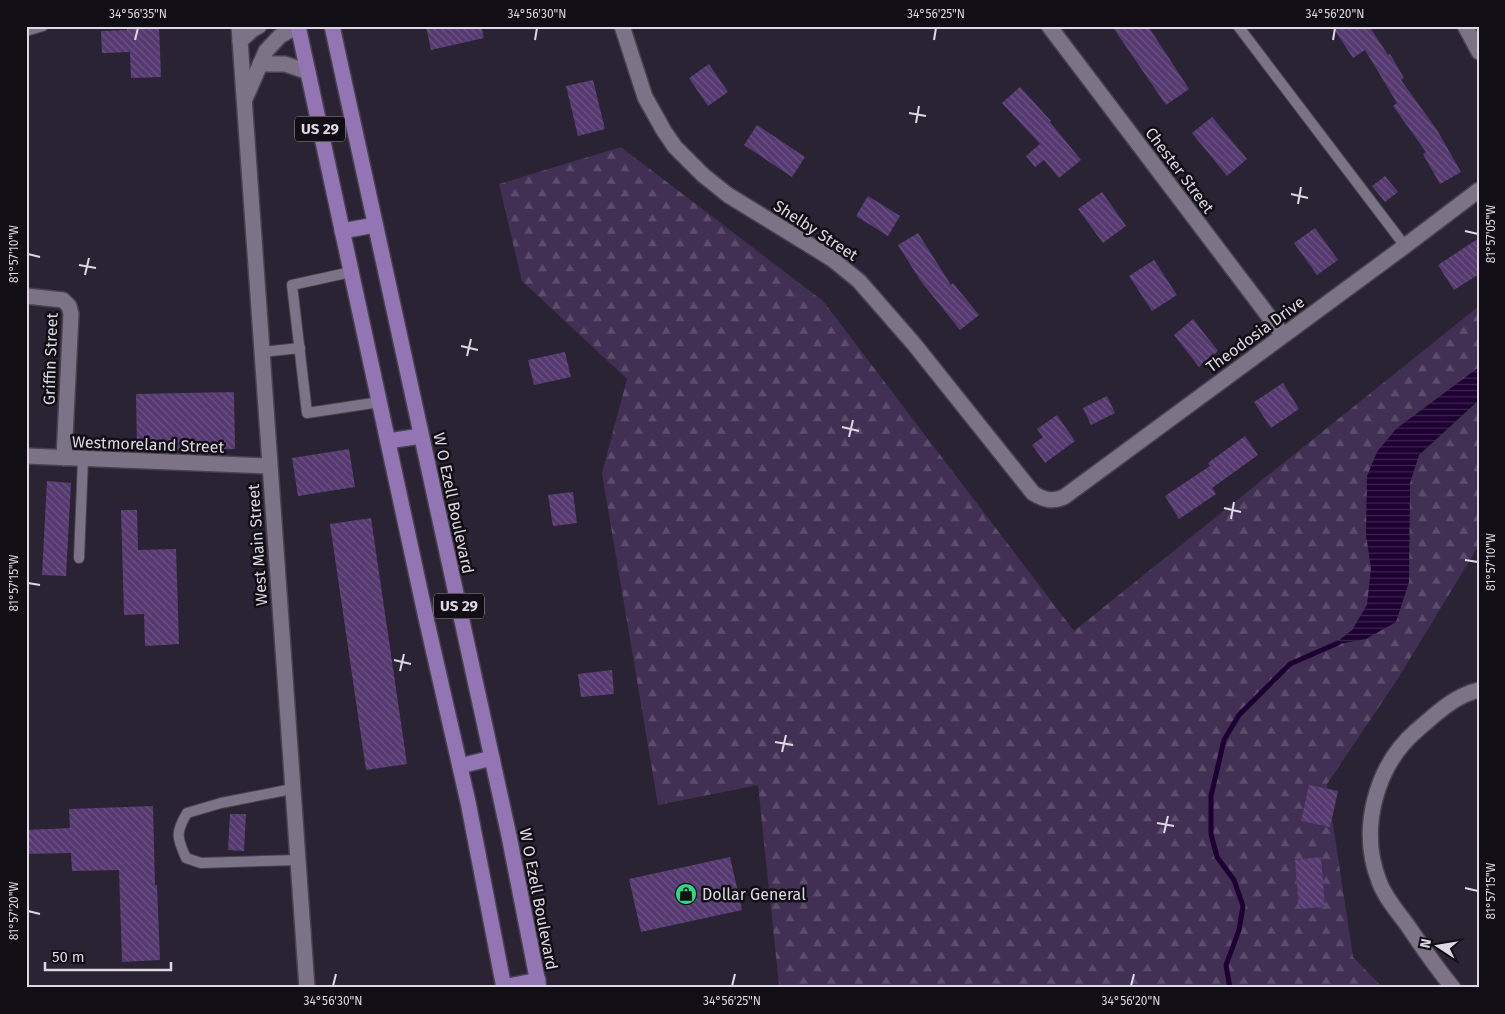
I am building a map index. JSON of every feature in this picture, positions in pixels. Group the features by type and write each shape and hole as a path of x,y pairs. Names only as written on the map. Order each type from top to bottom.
{"main road":[{"name":"US 29","path":"298,26 460,766 504,987"},
{"name":"W O Ezell Boulevard","path":"332,26 492,758 538,984"},
{"path":"342,231 375,225"},
{"path":"388,441 421,436"},
{"path":"460,766 492,758"},
{"path":"504,987 538,984"}],"street":[{"name":"West Main Street","path":"259,26 239,34 306,988"},
{"name":"West Main Street","path":"244,100 266,51 280,36 298,26"},
{"name":"Shelby Street","path":"622,26 645,97 664,131 676,147 703,175 728,195 832,259 859,281 914,344 1033,493 1041,498 1050,500"},
{"name":"Chester Street","path":"1049,26 1283,335"},
{"path":"1465,26 1479,52"},
{"path":"260,64 285,64 308,72"},
{"name":"Theodosia Drive","path":"1050,500 1064,497 1479,190"},
{"name":"Griffin Street","path":"26,296 63,300 69,306 71,314 64,458"},
{"name":"Westmoreland Street","path":"26,456 269,466"},
{"path":"1453,988 1391,902 1379,882 1370,838 1376,795 1382,776 1392,758 1404,742 1434,715 1452,701 1479,690"}],"lane":[{"path":"26,31 43,26"},
{"path":"1238,26 1405,246"},
{"path":"351,272 292,285 307,413 380,402"},
{"path":"262,352 300,348"},
{"path":"79,558 83,459"},
{"path":"292,789 221,803 187,813 180,826 178,842 186,858 201,863 297,860"}],"green space":[{"path":"621,147 823,301 1074,631 1479,306 1479,545 1397,680 1327,784 1353,957 1383,988 765,988 779,985 758,785 658,805 602,473 627,379 522,281 499,184"}],"shaded area":[{"path":"1479,367 1479,400 1419,455 1410,483 1409,582 1396,622 1366,639 1333,645 1352,630 1367,605 1371,568 1366,535 1367,476 1377,452 1396,429"}],"building":[{"path":"126,26 159,26 161,77 131,78 130,52 102,53 101,31 127,30"},
{"path":"426,26 481,26 484,38 431,50"},
{"path":"1112,26 1148,26 1189,89 1166,105"},
{"path":"1332,26 1369,26 1388,55 1390,54 1404,78 1401,80 1437,130 1461,172 1440,184 1423,154 1426,152 1393,106 1397,103 1365,50 1353,58"},
{"path":"709,64 728,92 708,106 689,78"},
{"path":"593,80 605,129 578,136 566,86"},
{"path":"1020,87 1051,121 1081,160 1059,178 1044,160 1035,167 1026,156 1040,144 1002,103"},
{"path":"1212,117 1247,159 1227,176 1192,133"},
{"path":"757,125 805,157 792,177 744,145"},
{"path":"1385,176 1398,192 1385,202 1372,186"},
{"path":"1102,192 1126,226 1103,243 1078,209"},
{"path":"868,196 900,216 888,236 856,216"},
{"path":"1315,228 1338,260 1317,275 1294,243"},
{"path":"918,233 951,285 953,283 979,315 960,330 920,280 898,245"},
{"path":"1479,238 1479,274 1454,290 1438,265"},
{"path":"1154,260 1177,295 1152,311 1129,276"},
{"path":"1193,319 1218,351 1199,367 1174,335"},
{"path":"565,352 571,377 534,385 528,360"},
{"path":"1283,383 1299,409 1271,428 1254,402"},
{"path":"234,392 235,449 137,451 136,394"},
{"path":"1107,396 1115,413 1091,425 1083,408"},
{"path":"1057,415 1075,441 1045,463 1032,445 1043,437 1037,429"},
{"path":"1245,436 1258,455 1212,488 1216,494 1179,519 1165,496 1210,466 1208,463"},
{"path":"349,449 355,487 298,496 292,458"},
{"path":"47,481 71,483 66,576 42,575"},
{"path":"573,492 577,523 553,526 548,495"},
{"path":"121,510 137,510 138,550 176,549 179,644 145,646 144,614 124,615"},
{"path":"371,518 407,764 366,770 330,524"},
{"path":"612,670 614,694 581,697 578,674"},
{"path":"1309,785 1338,791 1330,827 1301,821"},
{"path":"153,806 155,885 157,885 160,960 122,962 119,870 72,871 71,853 26,854 26,830 70,828 69,809"},
{"path":"230,814 246,814 244,851 228,850"},
{"name":"Dollar General","path":"730,857 742,910 641,932 629,879"},
{"path":"1321,857 1325,907 1299,909 1295,860"}],"waterway":[{"path":"1230,988 1226,965 1239,930 1243,906 1234,880 1217,857 1211,834 1211,796 1224,740 1239,715 1290,664 1338,643"}],"place":[{"name":"Dollar General","path":"686,894"}]}
